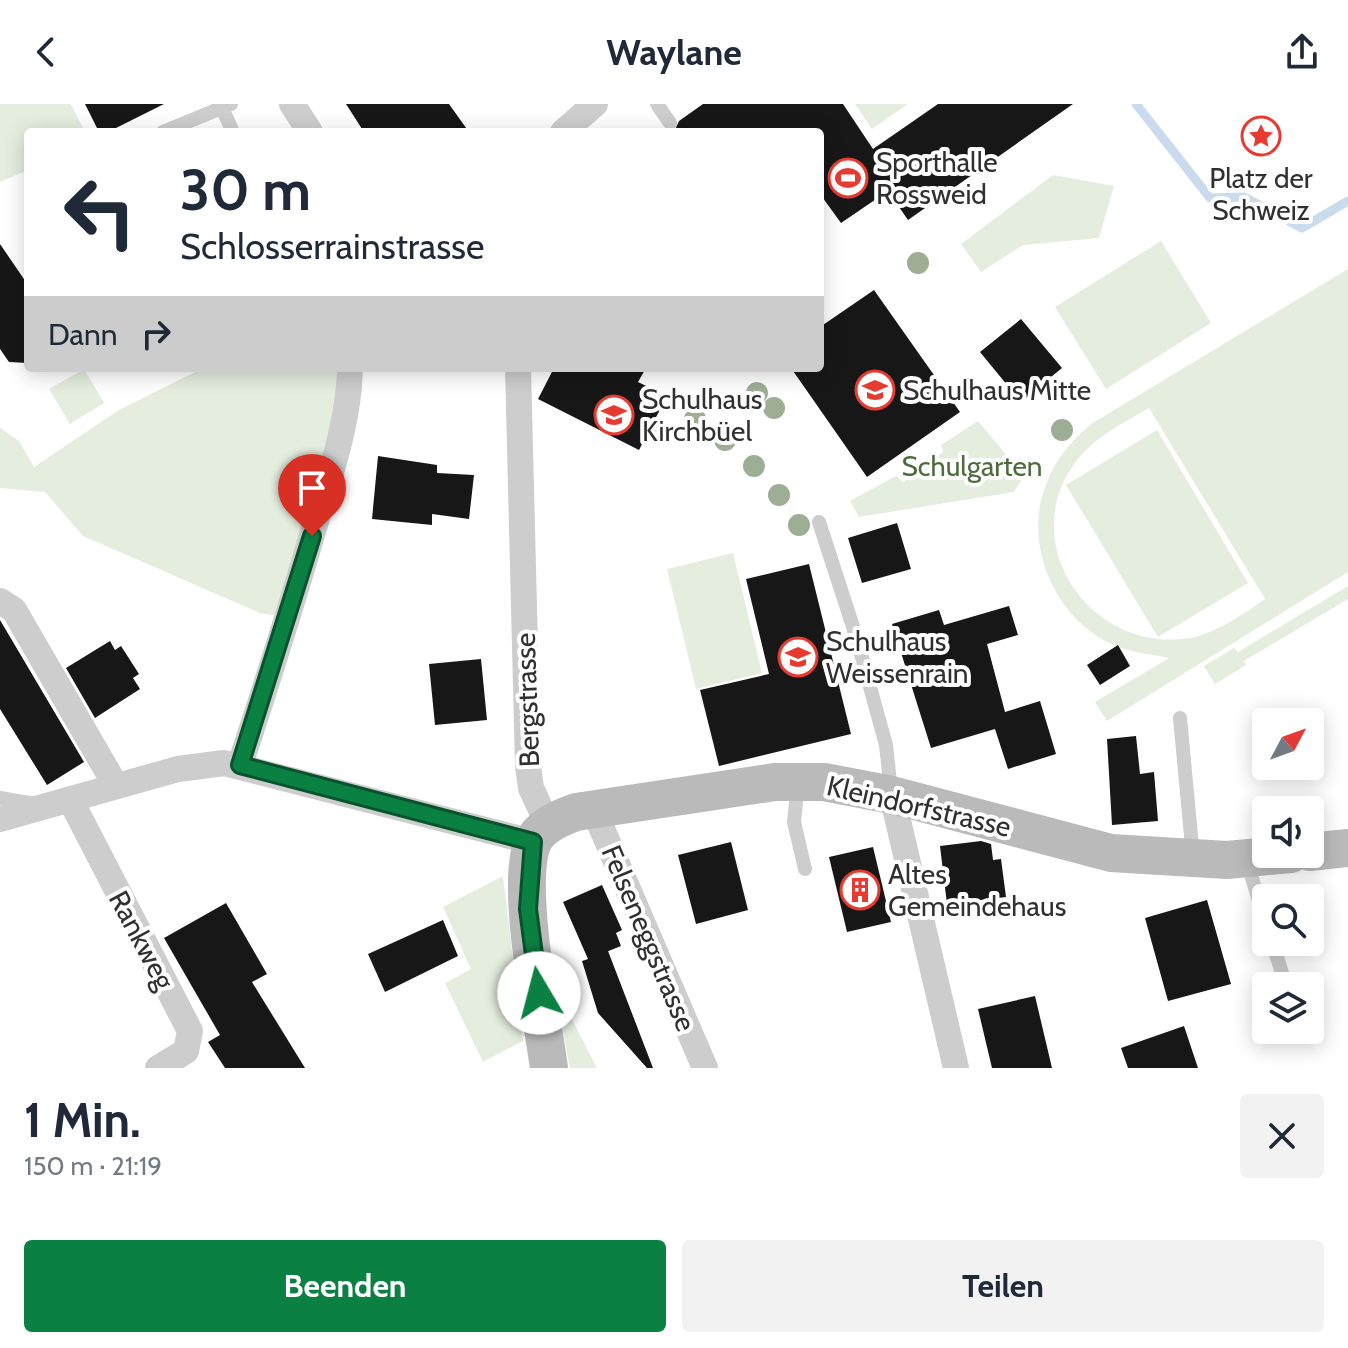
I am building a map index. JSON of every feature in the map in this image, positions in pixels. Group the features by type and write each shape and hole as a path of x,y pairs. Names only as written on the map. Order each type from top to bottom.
{"street":[{"path":"292,104 307,128"},
{"path":"568,128 595,104"},
{"path":"240,765 289,615 343,430 350,395 350,372"},
{"name":"Bergstrasse","path":"518,372 528,766 540,833 528,909 549,1068"},
{"path":"0,601 14,610 116,786"},
{"path":"0,819 199,764 240,765 540,833"},
{"name":"Kleindorfstrasse","path":"540,833 593,808 798,781 824,782 892,795 1111,853 1193,859 1252,858"},
{"path":"892,795 956,1068"},
{"name":"Rankweg","path":"61,804 190,1031 186,1051 158,1068"},
{"name":"Felseneggstrasse","path":"593,808 705,1068"},
{"path":"1324,851 1348,848"}],"lane":[{"path":"657,104 670,123"},
{"path":"173,128 227,106 232,128"},
{"path":"819,522 856,636 886,745 892,795"},
{"path":"1180,718 1193,859"},
{"path":"798,781 794,822 805,869"},
{"path":"0,798 61,804"},
{"path":"1246,859 1254,884"}],"green space":[{"path":"0,104 71,104 83,128 24,128 24,172 0,182"},
{"path":"855,104 908,104 872,129"},
{"path":"1053,175 1114,186 1099,238 1023,245 981,272 961,244"},
{"path":"1161,241 1211,323 1106,389 1055,307"},
{"path":"1348,269 1348,572 1107,721 1095,702 1169,658 1122,648 1094,634 1061,599 1049,578 1041,554 1038,530 1040,506 1047,482 1071,443 1091,424","holes":["1149,408 1265,599 1220,627 1190,638 1152,638 1119,627 1091,608 1070,581 1057,550 1054,517 1063,484 1084,452 1107,433"]},
{"path":"79,372 86,372 104,403 70,424 49,389"},
{"path":"195,372 341,372 341,387 279,616 260,613 83,536 45,492 0,488 0,428 19,441 34,467 119,410"},
{"name":"Schulgarten","path":"978,421 1024,476 1014,492 859,517 850,501 896,476 903,482 943,452 941,445"},
{"path":"1157,430 1248,583 1158,637 1066,485"},
{"path":"733,553 762,673 696,689 667,569"},
{"path":"1348,586 1348,599 1244,661 1246,665 1215,684 1204,666 1234,648 1238,652"},
{"path":"503,876 523,1041 483,1062 445,983 471,969 443,907"},
{"path":"564,1004 597,1068 570,1068 561,1020"}],"building":[{"path":"85,104 164,104 116,128 97,128"},
{"path":"346,104 449,104 466,128 361,128"},
{"path":"703,104 843,104 873,149 938,104 1073,104 908,220 888,191 841,223 824,200 824,128 676,128 679,121"},
{"path":"0,244 24,279 24,363 9,362 0,349"},
{"name":"Schulhaus Mitte","path":"874,290 960,412 867,477 794,372 824,372 824,324"},
{"path":"1021,319 1062,368 1021,402 980,352"},
{"name":"Schulhaus Kirchbüel","path":"552,372 644,372 638,382 667,396 639,450 538,399"},
{"path":"378,456 437,465 437,473 474,475 469,519 432,514 432,525 372,519"},
{"path":"897,523 911,569 862,583 848,538"},
{"name":"Schulhaus Weissenrain","path":"809,564 851,734 719,766 700,690 769,674 746,579"},
{"path":"1009,606 1018,635 987,644 1005,712 1040,701 1056,754 1008,769 995,729 931,748 892,624 939,610 944,625"},
{"path":"0,620 84,762 47,785 0,709"},
{"path":"110,641 115,650 121,646 139,674 133,678 140,689 95,718 66,668"},
{"path":"1118,645 1130,666 1100,685 1087,665"},
{"path":"481,659 487,720 435,725 429,664"},
{"path":"1136,736 1140,774 1154,772 1158,821 1112,825 1107,739"},
{"path":"981,841 991,844 993,860 1001,859 1006,897 947,904 940,846"},
{"path":"731,842 748,910 696,924 678,855"},
{"name":"Altes Gemeindehaus","path":"873,847 891,922 847,932 829,857"},
{"path":"602,885 622,930 616,933 621,946 608,951 653,1068 647,1068 598,1013 582,961 588,959 563,902"},
{"path":"1207,900 1231,984 1168,1001 1145,918"},
{"path":"226,903 267,974 252,982 305,1068 225,1068 208,1042 220,1035 164,938"},
{"path":"443,920 458,956 385,992 368,954"},
{"path":"1035,996 1052,1068 992,1068 978,1009"},
{"path":"1184,1026 1198,1068 1128,1068 1121,1048"}],"waterway":[{"path":"1136,104 1210,198 1244,197 1302,228 1348,201"}],"place":[{"name":"Platz der Schweiz","path":"1261,136"},
{"name":"Sporthalle Rossweid","path":"848,178"},
{"name":"Schulhaus Mitte","path":"875,390"},
{"name":"Schulhaus Kirchbüel","path":"614,415"},
{"name":"Schulhaus Weissenrain","path":"798,657"},
{"name":"Altes Gemeindehaus","path":"860,890"}],"route":[{"path":"312,536 240,765 533,842 529,861 528,909 539,993"}]}
